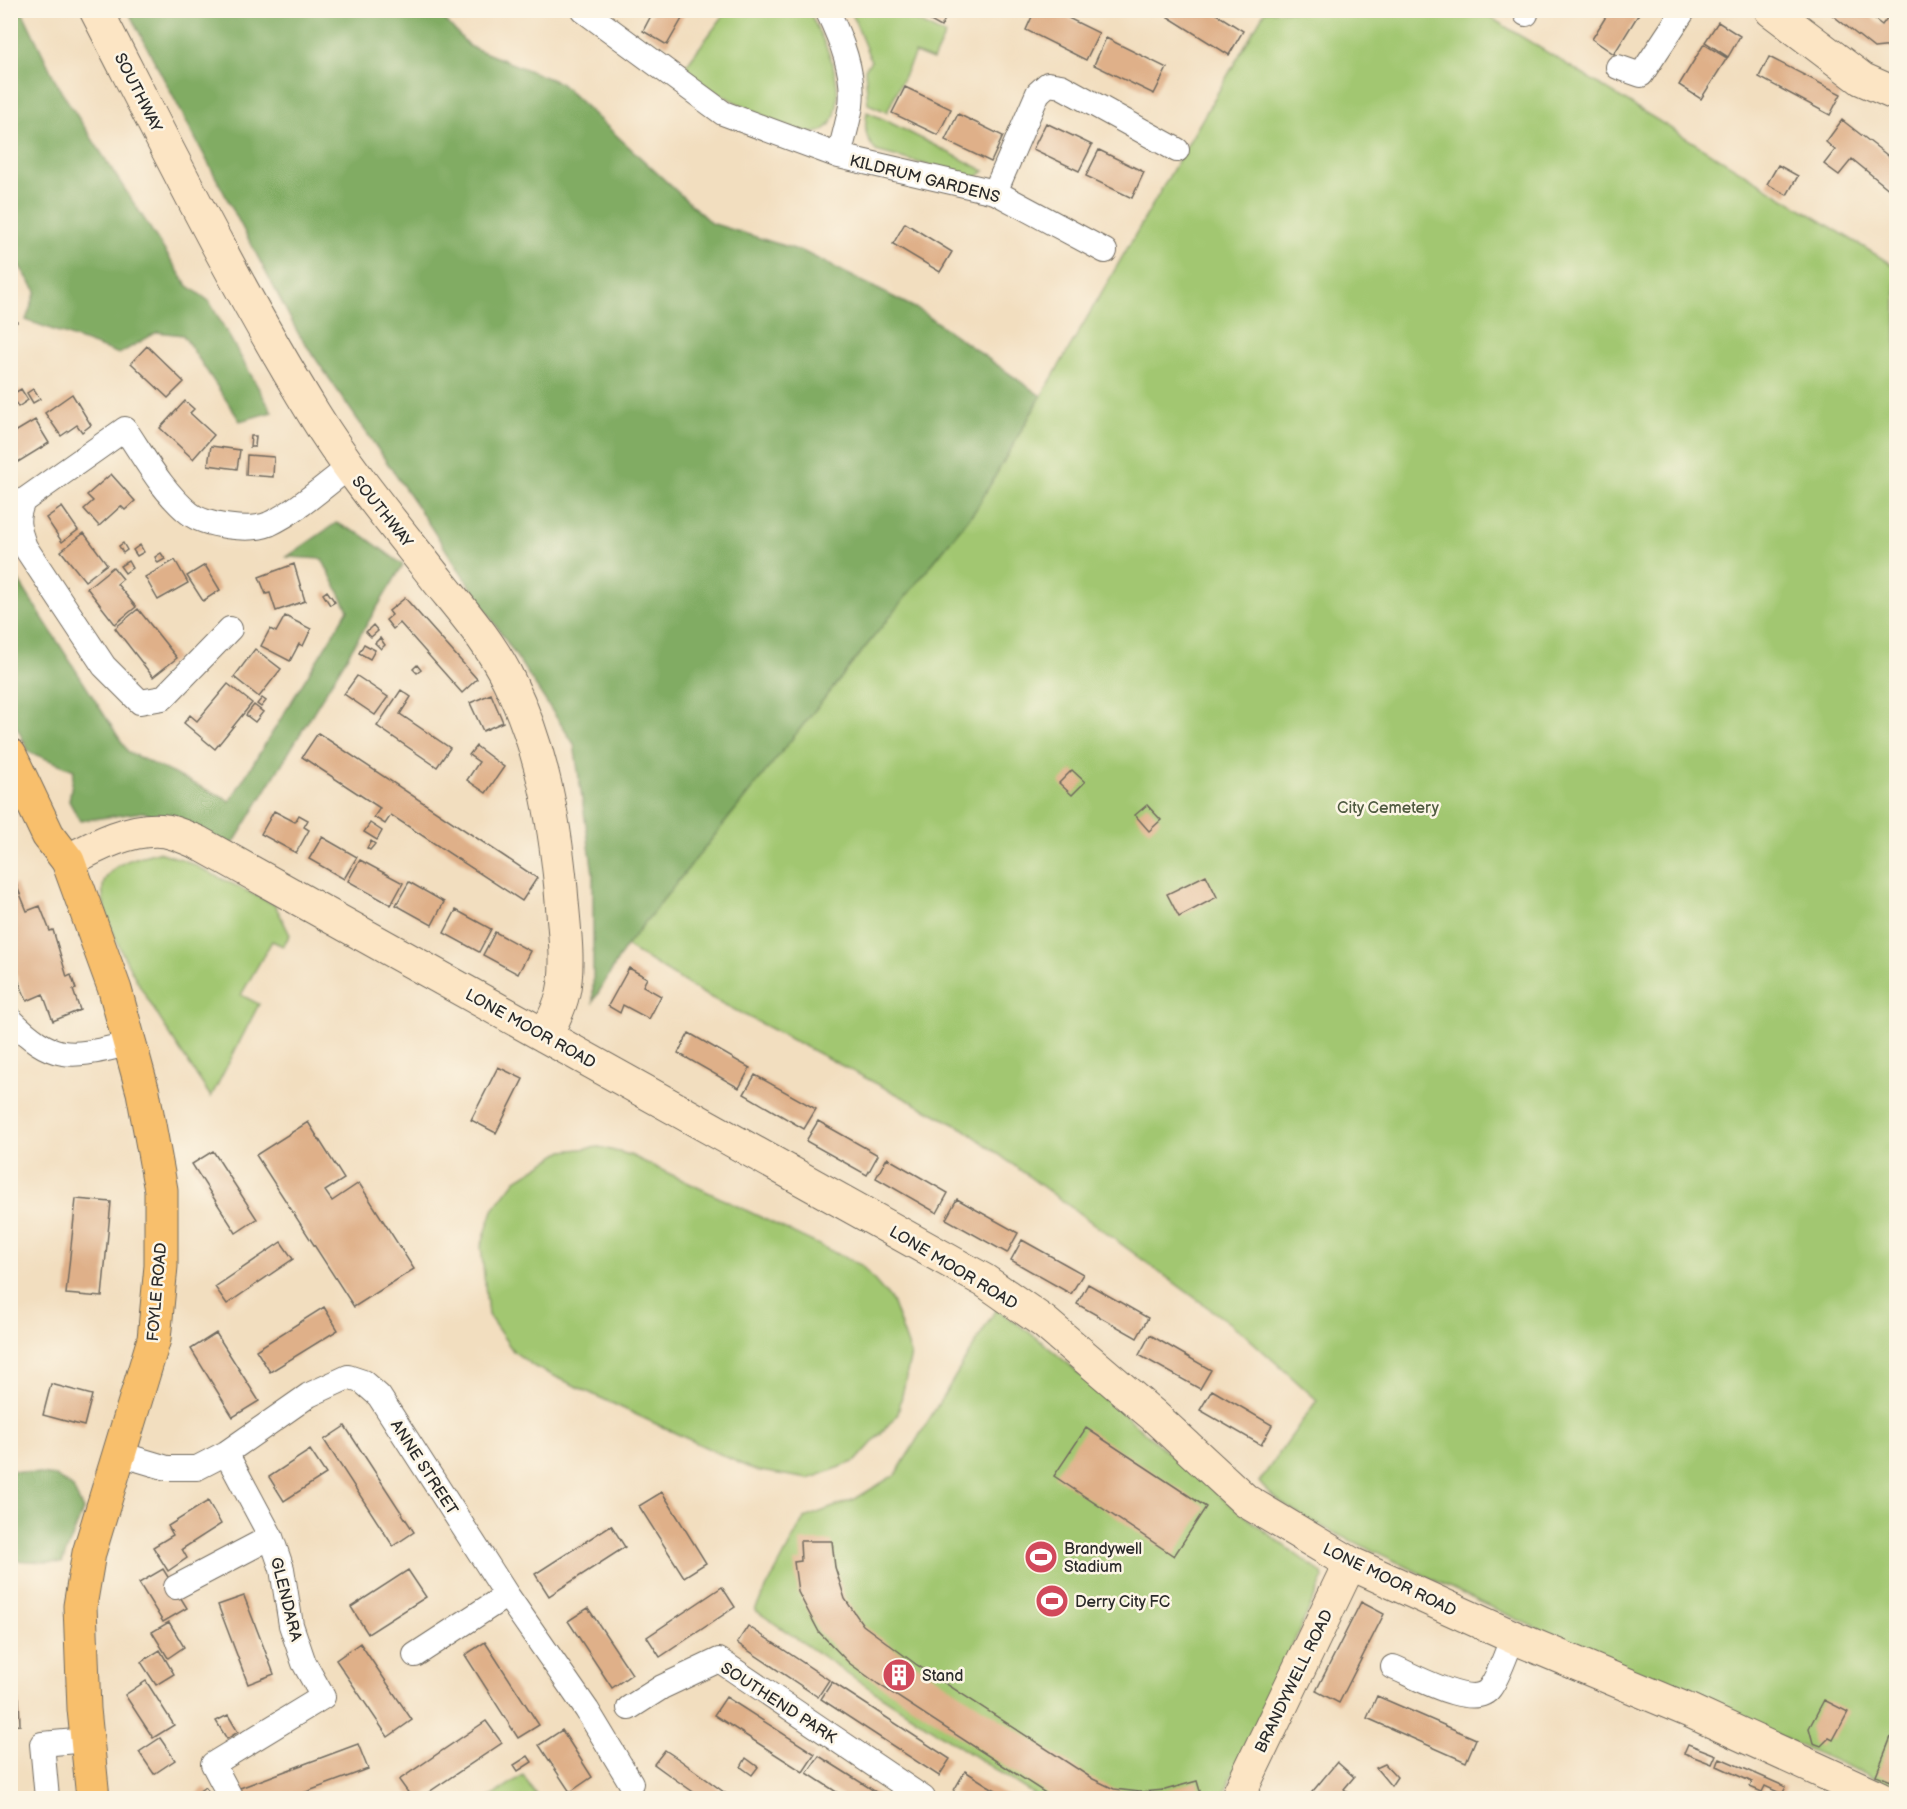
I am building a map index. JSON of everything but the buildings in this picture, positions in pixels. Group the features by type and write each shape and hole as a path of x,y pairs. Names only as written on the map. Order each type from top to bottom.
{"main road":[{"name":"SOUTHWAY","path":"96,10 275,350 348,468 488,646 509,680 545,778 554,820 565,939 563,993 545,1036"},
{"path":"1772,10 1862,78 1896,93"},
{"name":"FOYLE ROAD","path":"10,755 48,836 68,861 115,990 142,1092 161,1190 161,1266 154,1339 89,1553 80,1606 87,1740 93,1798"},
{"name":"LONE MOOR ROAD","path":"68,861 126,836 145,832 165,831 197,842 985,1281 1044,1322 1153,1415 1246,1501 1350,1563 1513,1638 1690,1711 1880,1798"},
{"name":"BRANDYWELL ROAD","path":"1237,1798 1350,1563"}],"street":[{"name":"KILDRUM GARDENS","path":"583,10 723,113 839,156 995,192 1105,251"},
{"name":"KILDRUM GARDENS","path":"827,10 850,72 851,104 839,156"},
{"path":"1618,67 1649,81 1684,10"},
{"path":"995,192 1038,93 1048,84 1061,86 1177,150"},
{"path":"230,629 163,698 140,702 104,666 25,547 17,528 17,517 24,501 125,429 172,497 190,515 209,524 233,527 267,525 299,505 348,468"},
{"path":"10,1019 48,1050 68,1055 129,1044"},
{"name":"ANNE STREET","path":"120,1454 168,1468 197,1468 226,1453 309,1395 348,1377 363,1382 380,1396 507,1595 586,1710 631,1783"},
{"name":"GLENDARA","path":"226,1453 271,1537 282,1569 291,1625 301,1653 323,1697 213,1764 231,1798"},
{"path":"176,1587 271,1537"},
{"path":"415,1655 507,1595"},
{"path":"1393,1666 1464,1697 1480,1696 1490,1690 1513,1638"},
{"name":"SOUTHEND PARK","path":"629,1708 662,1687 719,1660 923,1798"},
{"path":"46,1798 42,1744 87,1740"}],"green space":[{"path":"10,11 22,11 59,88 187,285 209,301 272,412 240,421 183,335 157,332 119,354 26,320 36,291 11,253"},
{"path":"128,11 437,11 469,46 560,83 711,223 804,252 919,310 1041,396 976,509 626,946 593,1002 593,873 574,744 417,506 298,333"},
{"path":"727,11 809,11 830,55 836,78 837,105 832,122 826,128 819,132 807,132 791,128 750,110 681,72"},
{"path":"851,11 896,11 945,35 933,60 915,53 887,112 868,104 865,69 871,61"},
{"name":"City Cemetery","path":"1265,11 1480,11 1896,267 1896,1788 1516,1619 1320,1526 1285,1505 1259,1482 1317,1400 1243,1333 964,1129 702,993 626,946 976,509"},
{"path":"867,112 985,171 975,178 876,151 866,133"},
{"path":"336,523 362,535 403,565 233,844 143,812 80,821 69,801 74,770 29,752 11,715 10,567 128,752 230,801 348,610 322,559 287,557"},
{"path":"158,852 184,860 275,905 290,935 283,946 272,941 241,995 259,1004 211,1097 141,988 109,923 103,897 106,878 116,867 129,860"},
{"path":"599,1147 630,1155 861,1265 892,1301 911,1354 898,1414 856,1461 809,1479 754,1470 535,1367 513,1351 488,1315 481,1246 493,1210 516,1180 563,1151"},
{"name":"Brandywell Stadium","path":"996,1309 1054,1352 1208,1486 1322,1573 1323,1579 1222,1798 1039,1798 875,1692 755,1610 804,1518 855,1499 896,1474"},
{"path":"10,1470 55,1476 73,1488 83,1510 62,1563 11,1560"},
{"path":"523,1775 538,1798 489,1798"}],"place":[{"name":"Brandywell Stadium","path":"1041,1557"},
{"name":"Derry City FC","path":"1052,1601"},
{"name":"Stand","path":"899,1675"}]}
